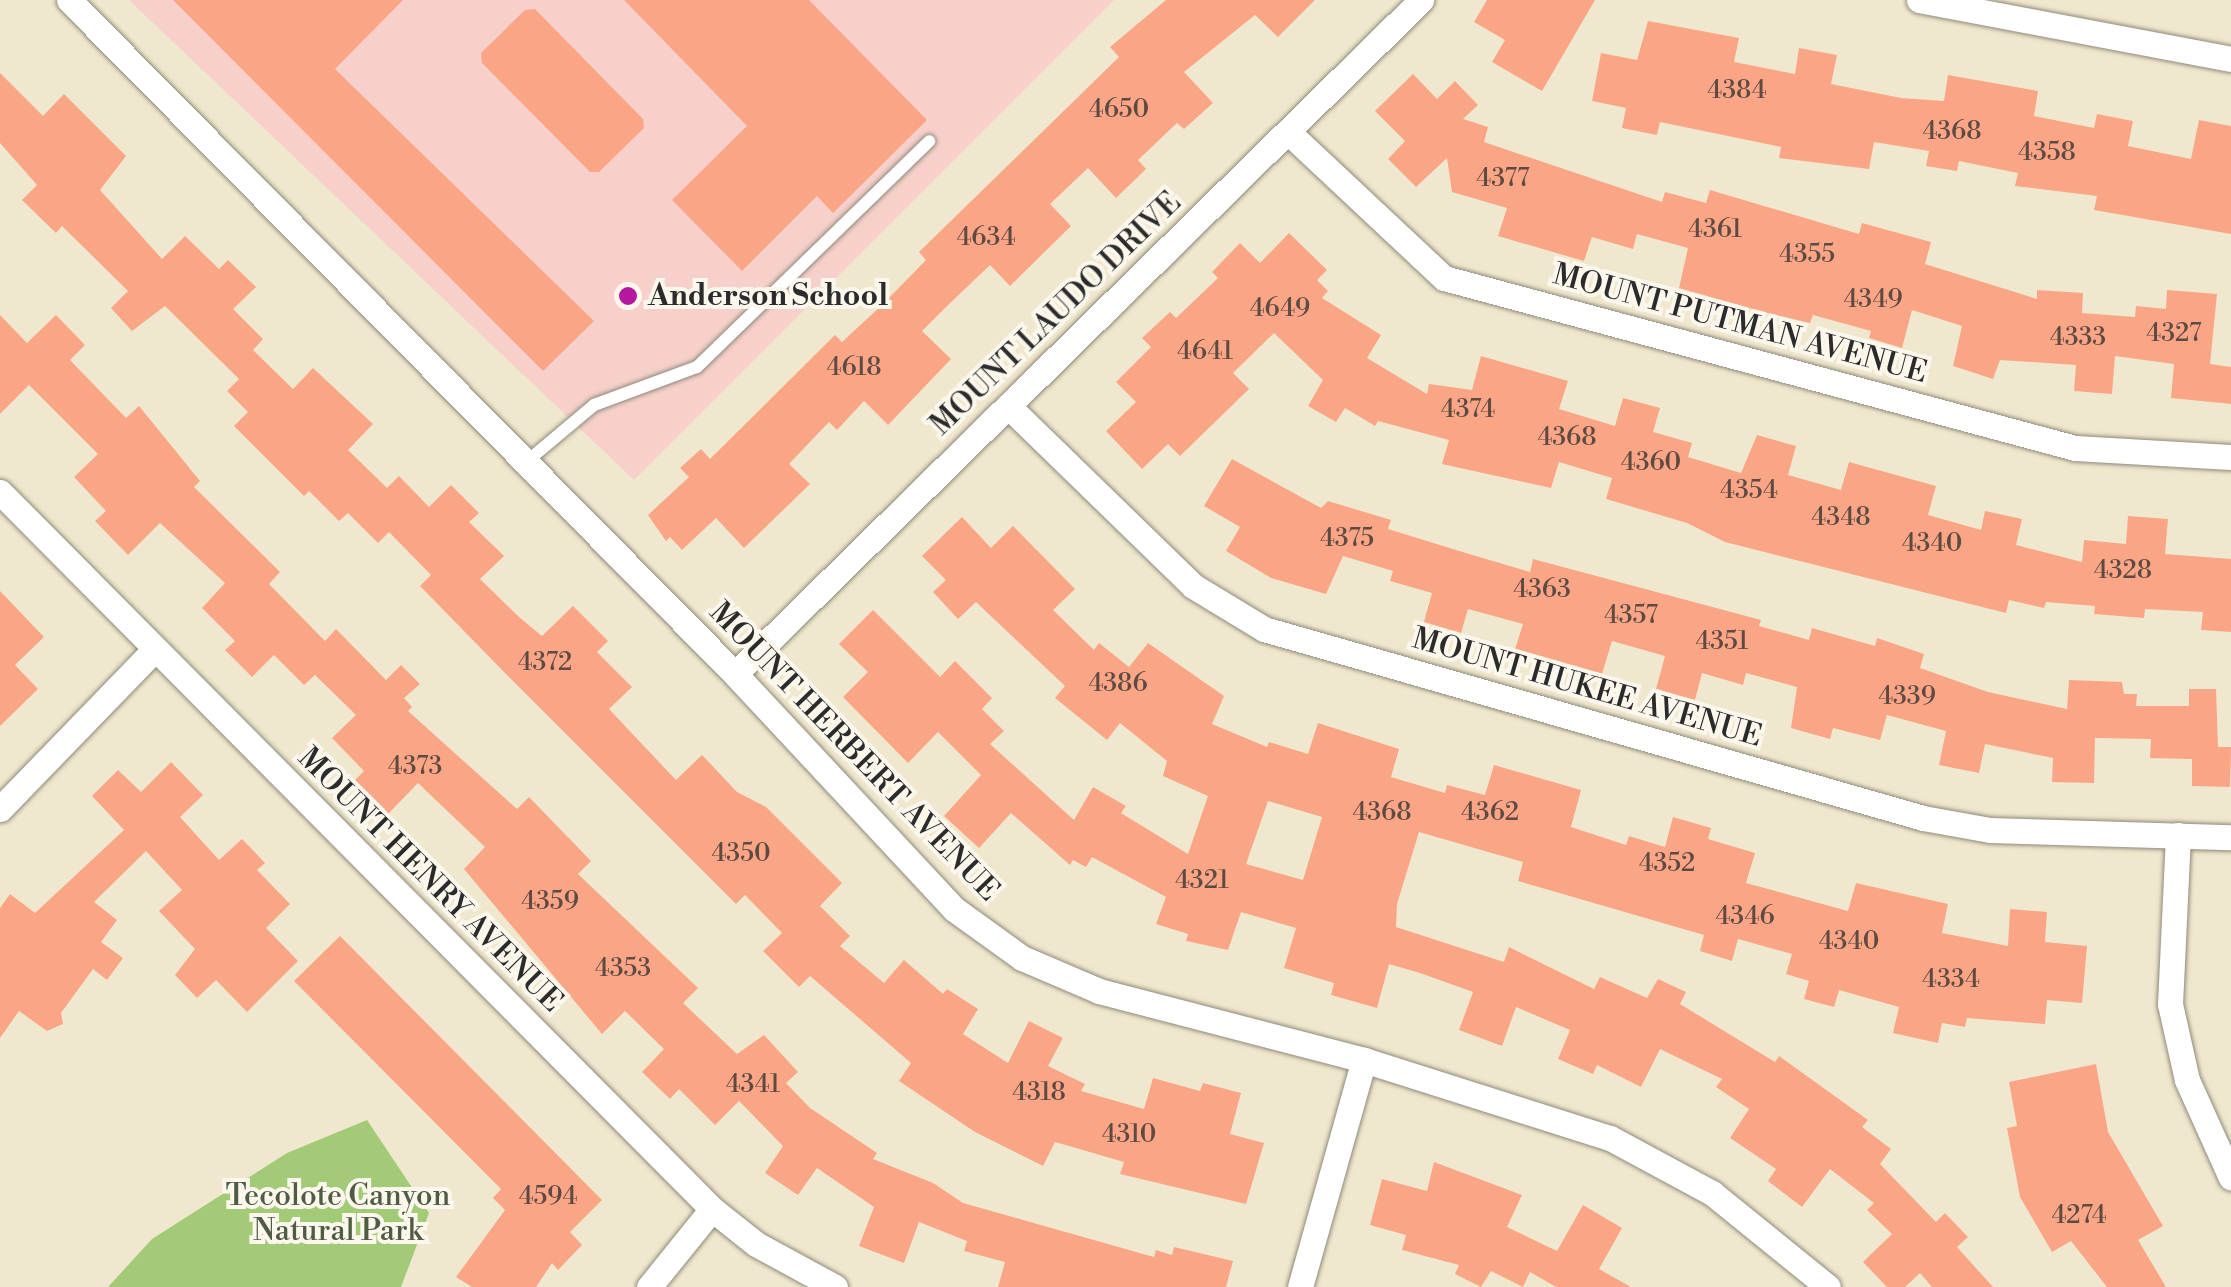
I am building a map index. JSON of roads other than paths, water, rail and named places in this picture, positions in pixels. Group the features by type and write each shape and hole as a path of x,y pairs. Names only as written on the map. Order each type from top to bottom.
{"street":[{"name":"MOUNT HERBERT AVENUE","path":"69,0 735,674 954,909 1022,958 1098,991 1364,1060 1610,1138 1712,1194 1828,1287"},
{"name":"MOUNT LAUDO DRIVE","path":"735,674 1421,0"},
{"path":"1919,0 2231,58"},
{"name":"MOUNT PUTMAN AVENUE","path":"1288,132 1444,278 2076,448 2231,458"},
{"name":"MOUNT HUKEE AVENUE","path":"1008,406 1193,586 1264,629 1923,818 1990,830 2231,837"},
{"name":"MOUNT HENRY AVENUE","path":"0,492 712,1208 756,1244 835,1287"},
{"path":"0,810 154,650"},
{"path":"2178,835 2170,1004 2188,1080 2231,1178"},
{"path":"1300,1287 1364,1060"},
{"path":"648,1287 712,1208"}],"lane":[{"path":"524,463 594,405 697,366 929,141"}],"place":[{"name":"Anderson School","path":"628,296"}],"park label":[{"name":"Tecolote Canyon Natural Park","path":"338,1213"}]}
